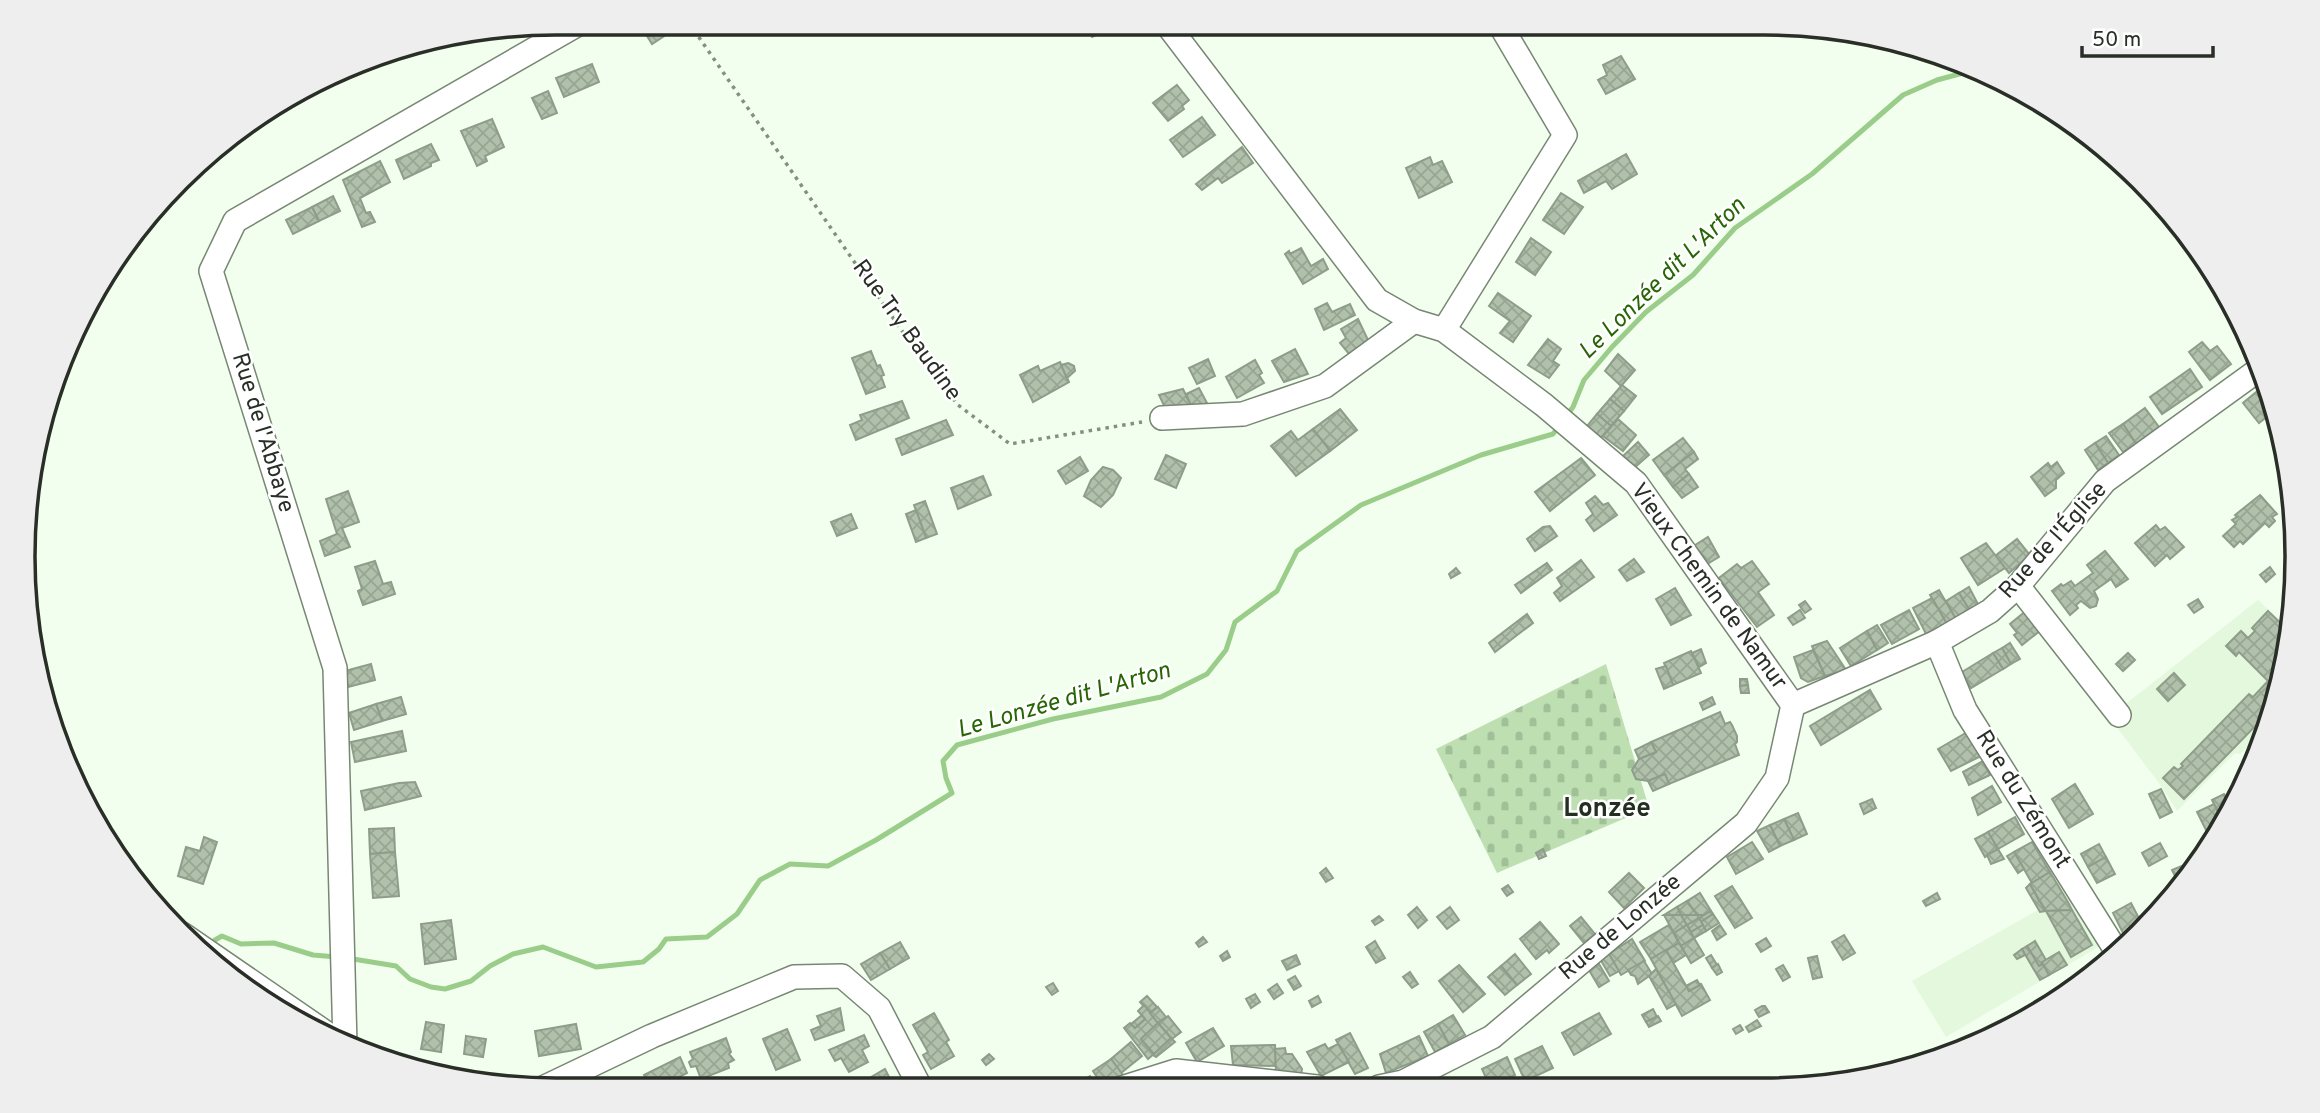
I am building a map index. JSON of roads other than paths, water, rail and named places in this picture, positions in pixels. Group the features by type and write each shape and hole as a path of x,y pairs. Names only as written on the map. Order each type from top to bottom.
{"street":[{"name":"Rue de l'Abbaye","path":"345,1032 335,668 211,271 235,220 559,35"},
{"path":"1175,35 1377,300 1414,321 1444,330 1565,135 1506,35"},
{"path":"1162,418 1243,414 1325,386 1414,321"},
{"name":"Vieux Chemin de Namur","path":"1444,330 1554,413 1636,483 1793,705"},
{"name":"Rue de l'Église","path":"1793,705 1937,642 1990,611 2018,586 2105,481 2252,375"},
{"path":"2018,586 2119,715"},
{"name":"Rue du Zémont","path":"1937,642 1965,710 2112,944"},
{"name":"Rue de Lonzée","path":"1411,1078 1492,1037 1746,823 1777,778 1793,705"},
{"path":"564,1078 652,1036 794,977 842,976 879,1008 915,1078"},
{"path":"1154,1078 1176,1071 1238,1078"}],"waterway":[{"name":"Le Lonzée dit L'Arton","path":"1567,415 1584,380 1612,347 1646,312 1693,275 1735,228 1812,174 1903,95 1937,80 1960,74"},
{"name":"Le Lonzée dit L'Arton","path":"347,958 396,966 410,979 445,989 471,981 490,966 513,954 543,947 596,967 643,962 659,949 666,939 707,937 737,914 760,880 790,864 828,866 952,793 943,761 957,745 1053,719 1161,697 1207,674 1226,650 1235,622 1277,591 1297,551 1361,505 1481,455 1553,434 1559,426"},
{"name":"Le Lonzée dit L'Arton","path":"215,940 222,936 241,944 274,943 313,955 337,957"}],"district":[{"name":"Lonzée","path":"1607,809"}]}
